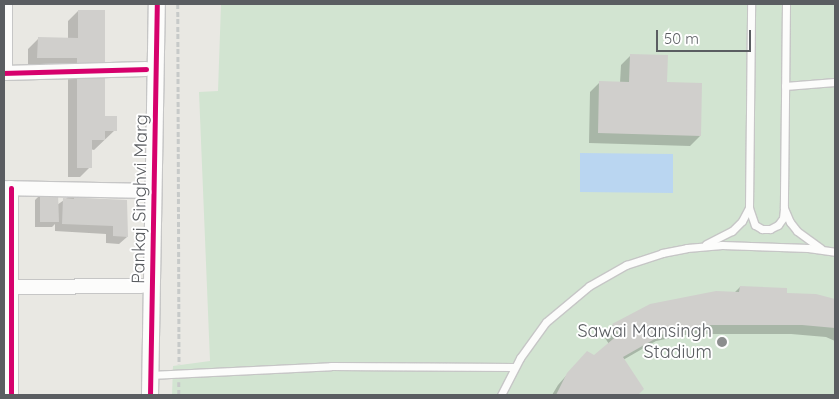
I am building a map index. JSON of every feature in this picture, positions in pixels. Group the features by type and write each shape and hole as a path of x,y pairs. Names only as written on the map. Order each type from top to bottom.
{"street":[{"path":"5,4 4,73 146,69"},
{"name":"Pankaj Singhvi Marg","path":"146,4 149,191"},
{"name":"Pankaj Singhvi Marg","path":"140,395 157,4"},
{"path":"11,395 7,188 149,191"},
{"path":"8,286 146,285"},
{"name":"Pankaj Singhvi Marg","path":"146,285 150,395"}],"lane":[{"path":"751,4 749,208 755,224 762,229 770,229 778,225 783,218 786,4"},
{"path":"785,86 835,82"},
{"path":"701,247 732,231 742,221 749,208"},
{"path":"784,208 790,222 797,231 811,242 826,250"},
{"path":"501,395 514,367 546,322 589,286 649,256 701,247 732,245 835,252"},
{"path":"150,375 331,366 514,367"}],"path":[{"path":"178,4 179,374"}],"green space":[{"path":"221,4 835,4 835,395 172,395 173,366 210,361 199,92 218,91"}],"water":[{"path":"580,153 673,154 673,193 580,192"}],"building":[{"path":"78,10 105,10 105,116 117,116 117,131 105,131 105,140 92,140 92,168 77,168 77,58 37,58 38,37 78,38"},
{"path":"630,54 668,55 667,82 702,83 701,136 598,133 599,81 629,82"},
{"path":"74,191 86,192 85,198 127,200 128,237 113,236 113,226 62,224 63,198 74,199"},
{"path":"40,193 58,193 59,222 40,222"},
{"path":"740,286 787,288 787,293 816,294 835,299 835,328 802,325 701,325 667,332 623,357 644,389 638,395 556,395 567,373 587,351 594,355 619,334 612,324 650,304 716,291 739,292"}],"cycle path":[{"path":"150,395 157,4"},
{"path":"4,73 146,69"},
{"path":"11,188 11,395"}],"place":[{"name":"Sawai Mansingh Stadium","path":"722,342"}]}
